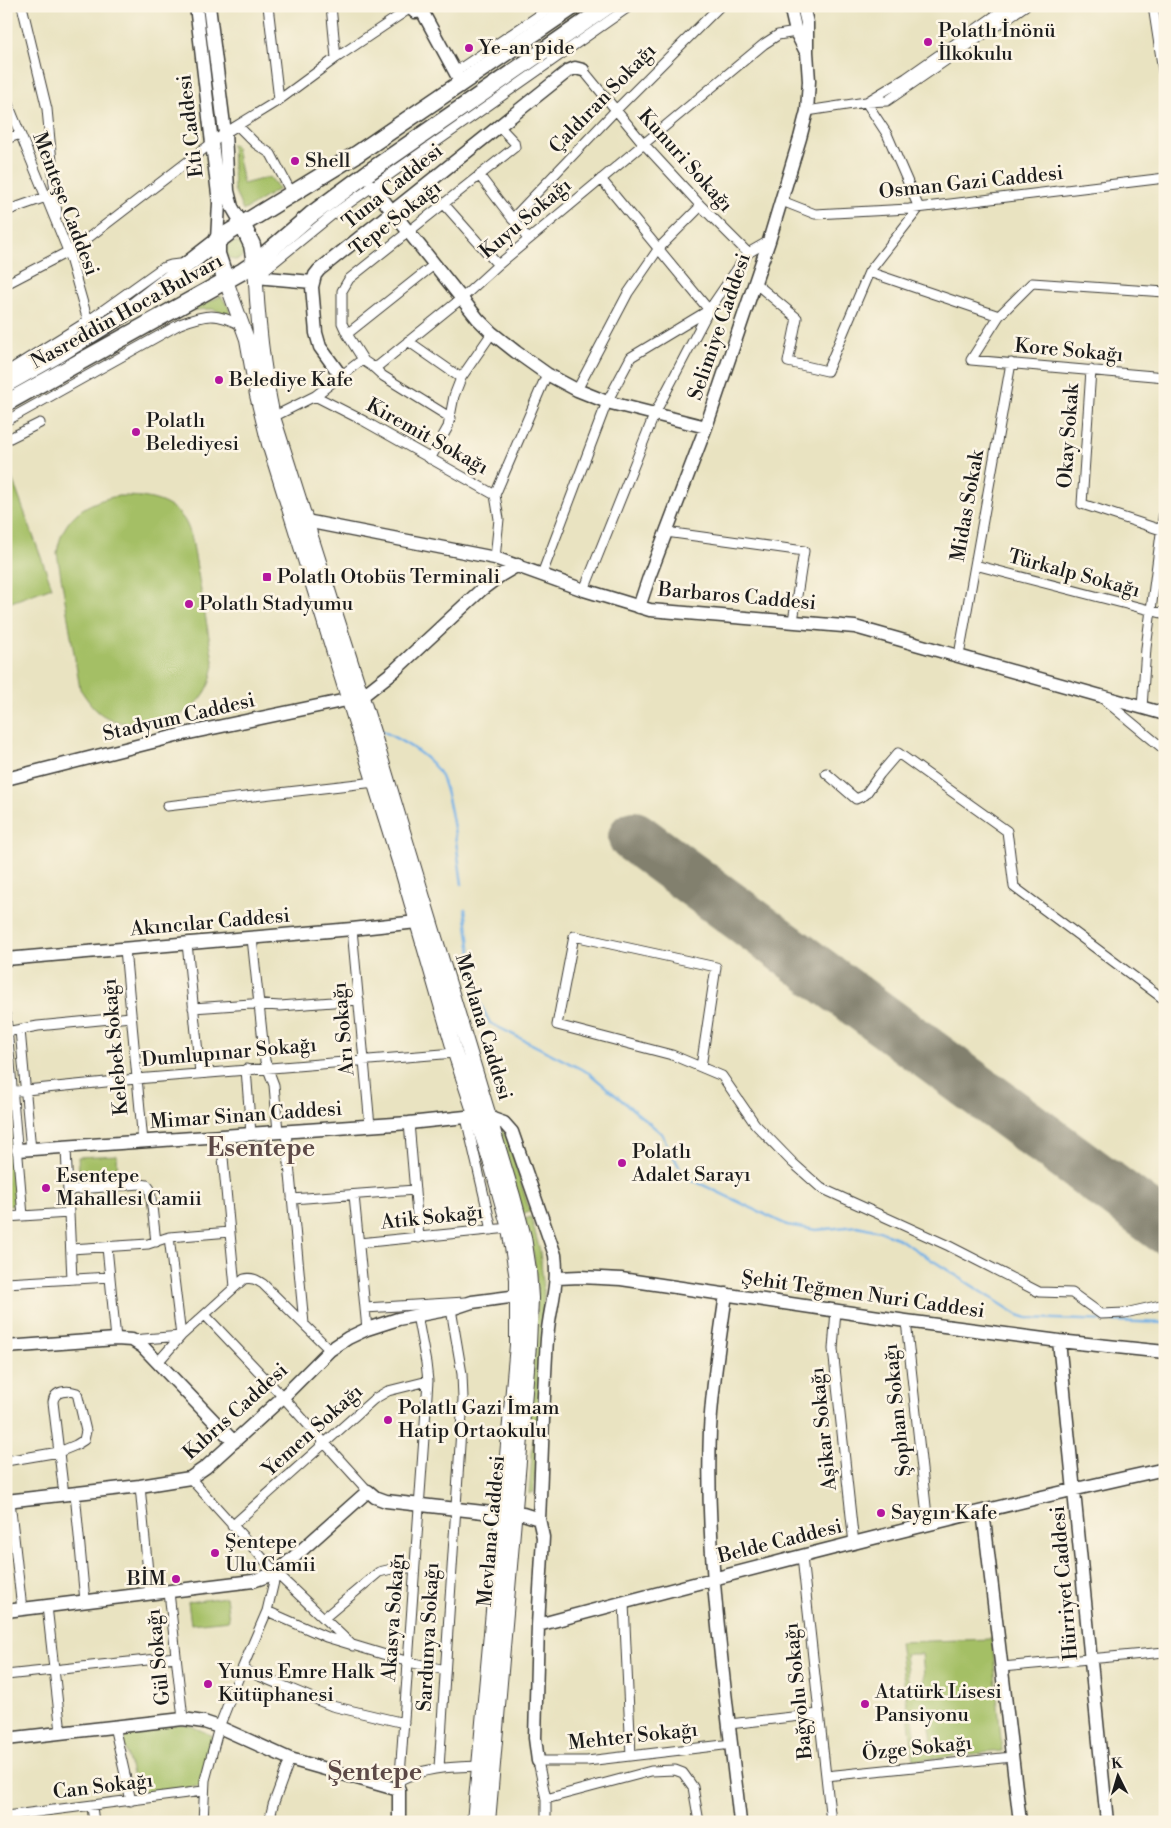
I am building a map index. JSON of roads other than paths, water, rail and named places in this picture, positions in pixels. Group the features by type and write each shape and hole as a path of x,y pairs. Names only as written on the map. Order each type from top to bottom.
{"highway":[{"name":"Nasreddin Hoca Bulvarı","path":"6,384 108,324 229,233 365,149 458,77 574,6"},
{"name":"Nasreddin Hoca Bulvarı","path":"6,403 51,388 226,281 251,270 311,223 392,155 547,56 608,6"},
{"path":"226,281 217,254 229,233 252,245 251,270"}],"main road":[{"name":"Mevlana Caddesi","path":"251,270 273,417 306,521 355,698 374,782 455,1053 471,1117 509,1228 515,1263 518,1296 517,1345 488,1822"},
{"name":"Mevlana Caddesi","path":"226,281 248,345 268,444 355,698 490,1118 524,1237 530,1284 529,1345 507,1514 474,1822"}],"street":[{"path":"22,6 47,109 58,226"},
{"name":"Eti Caddesi","path":"196,6 219,203 229,233"},
{"name":"Eti Caddesi","path":"209,6 225,133 229,233"},
{"path":"268,6 279,100"},
{"path":"331,6 336,58"},
{"path":"6,284 75,248 225,133 279,100 408,7 415,12 424,8 458,77 552,6"},
{"path":"311,223 372,186 547,56 630,6"},
{"name":"Çaldıran Sokağı","path":"512,219 616,110 720,6"},
{"name":"Selimiye Caddesi","path":"790,6 796,32 806,52"},
{"name":"Selimiye Caddesi","path":"640,608 706,426 782,201 806,111 809,81 806,52 807,23 803,6"},
{"path":"866,102 906,78 1009,6"},
{"path":"806,111 866,102 887,101 1025,6"},
{"path":"1153,6 1165,84"},
{"name":"Kuyu Sokağı","path":"374,367 462,298 498,264 771,39 778,35 796,32"},
{"name":"Tuna Caddesi","path":"312,282 319,270 568,71 575,68 583,70"},
{"name":"Kunuri Sokağı","path":"583,70 643,144 748,253"},
{"name":"Menteşe Caddesi","path":"6,99 68,252 88,321"},
{"path":"755,283 797,318 788,362 827,371 868,272 919,208 886,134 866,102"},
{"path":"238,126 256,144 271,154 292,194"},
{"name":"Tepe Sokağı","path":"364,361 346,334 341,318 341,295 344,286 349,279 515,147 514,142 499,126"},
{"path":"6,139 20,134"},
{"path":"479,175 528,239"},
{"name":"Osman Gazi Caddesi","path":"782,201 816,214 919,208 1165,178"},
{"path":"601,179 709,310"},
{"path":"372,186 492,333 516,352 547,374 577,390 606,402 706,426"},
{"path":"6,211 46,196"},
{"path":"444,204 498,264"},
{"path":"577,390 628,293 659,248 701,206"},
{"path":"584,590 654,414 709,310 748,253 769,241"},
{"path":"6,372 88,321 162,268 171,264 190,263"},
{"path":"346,334 434,264"},
{"path":"251,270 312,282 317,341 341,376"},
{"path":"868,272 999,316 1032,283 1165,292"},
{"path":"542,574 606,402 631,357 709,310"},
{"path":"6,421 51,388 180,324 209,315 221,316 243,326"},
{"name":"Kore Sokağı","path":"999,316 971,360 1165,377"},
{"path":"430,459 452,418 454,396 461,378 492,333"},
{"path":"408,341 461,378"},
{"path":"273,417 315,396 359,362 364,361 383,376 452,418"},
{"name":"Midas Sokak","path":"959,655 1011,363"},
{"name":"Okay Sokak","path":"1091,370 1082,504 1161,530"},
{"path":"495,558 499,519 495,495 547,374"},
{"name":"Kiremit Sokağı","path":"315,396 364,421 495,495"},
{"path":"6,440 40,423"},
{"path":"1142,708 1151,612 1165,503"},
{"name":"Barbaros Caddesi","path":"306,521 495,558 640,608 665,612 855,626 1165,714"},
{"path":"666,532 804,551 793,621"},
{"path":"355,698 394,671 481,590 518,565"},
{"name":"Türkalp Sokağı","path":"975,565 1151,612 1165,614"},
{"path":"1098,695 1165,750"},
{"name":"Stadyum Caddesi","path":"6,779 184,734 355,698"},
{"path":"826,773 856,799 864,795 898,754 1007,830 1014,887 1165,1000"},
{"path":"167,806 374,782"},
{"path":"1008,838 1014,887"},
{"name":"Akıncılar Caddesi","path":"6,959 417,922"},
{"name":"Arı Sokağı","path":"352,929 370,1126"},
{"path":"700,1067 716,967 574,936 557,1026 672,1055 700,1067 722,1076 755,1124 793,1163 821,1188 949,1246 1039,1292 1072,1293 1101,1314 1125,1313 1165,1304"},
{"path":"252,938 266,1067 274,1085 292,1199 304,1324"},
{"path":"187,943 200,1073"},
{"name":"Kelebek Sokağı","path":"125,949 143,1142"},
{"path":"193,1008 240,1004 280,1006 358,1000"},
{"path":"6,1016 10,1092 24,1150"},
{"path":"7,1032 38,1026 131,1017"},
{"path":"20,1030 25,1090 23,1216"},
{"name":"Dumlupınar Sokağı","path":"10,1092 136,1078 455,1053"},
{"path":"246,1069 252,1134"},
{"path":"471,1117 492,1230"},
{"name":"Mimar Sinan Caddesi","path":"24,1150 370,1126 471,1117"},
{"path":"490,1118 504,1123 512,1132 555,1255 557,1278 547,1337 539,1519 543,1538 538,1625 535,1738 546,1799 546,1822"},
{"path":"409,1123 419,1238"},
{"path":"221,1136 235,1287"},
{"path":"66,1148 72,1279"},
{"path":"68,1190 148,1184 156,1242"},
{"path":"292,1199 415,1190"},
{"path":"354,1195 367,1329"},
{"path":"6,1217 69,1213"},
{"name":"Atik Sokağı","path":"359,1243 509,1228"},
{"path":"71,1250 156,1242 169,1237 230,1232"},
{"path":"169,1237 181,1336"},
{"path":"107,1247 116,1339"},
{"path":"6,1283 110,1277"},
{"path":"158,1362 181,1336 244,1279 253,1278 263,1284 330,1350"},
{"name":"Şehit Teğmen Nuri Caddesi","path":"557,1278 621,1279 906,1321 1059,1341 1165,1352"},
{"path":"726,1294 710,1431 713,1578 740,1822"},
{"name":"Kıbrıs Caddesi","path":"365,1308 437,1302 472,1302 518,1296"},
{"name":"Kıbrıs Caddesi","path":"8,1501 140,1486 190,1478 206,1468 283,1397 330,1350 348,1338 367,1329 417,1314 451,1309 472,1302"},
{"name":"Sardunya Sokağı","path":"439,1768 463,1387 451,1309"},
{"name":"Aşikar Sokağı","path":"836,1310 833,1349 854,1544"},
{"name":"Akasya Sokağı","path":"399,1786 428,1381 417,1314"},
{"path":"205,1315 375,1497 386,1501 419,1505 530,1515 539,1519"},
{"name":"Şophan Sokağı","path":"906,1321 928,1525"},
{"path":"6,1347 181,1336"},
{"path":"132,1340 143,1347 234,1442"},
{"name":"Hürriyet Caddesi","path":"1059,1341 1107,1822"},
{"name":"Yemen Sokağı","path":"232,1526 379,1395 428,1381"},
{"path":"6,1461 59,1452 81,1442 86,1435 79,1396 74,1391 60,1392 54,1397 59,1452 69,1494 85,1601"},
{"path":"1163,1469 1165,1496"},
{"name":"Belde Caddesi","path":"538,1625 713,1578 983,1511 1163,1469"},
{"path":"190,1478 276,1573 353,1646"},
{"path":"140,1486 150,1594"},
{"path":"6,1611 253,1581 276,1573 368,1491"},
{"path":"8,1501 22,1609"},
{"path":"983,1511 1020,1822"},
{"name":"Bağyolu Sokağı","path":"802,1557 831,1822"},
{"path":"324,1618 379,1572 396,1568 414,1568"},
{"path":"203,1822 204,1791 219,1727 267,1611 276,1573"},
{"name":"Gül Sokağı","path":"169,1592 183,1719"},
{"path":"624,1602 631,1756"},
{"path":"47,1606 61,1732"},
{"path":"267,1611 326,1637 353,1646 446,1670"},
{"path":"1002,1667 1165,1652"},
{"path":"6,1675 176,1657"},
{"path":"242,1668 332,1706 404,1723"},
{"path":"729,1724 819,1714"},
{"path":"6,1738 183,1719 204,1722 219,1727 290,1759 399,1786"},
{"path":"114,1726 131,1801"},
{"name":"Mehter Sokağı","path":"538,1761 587,1761 732,1744"},
{"name":"Özge Sokağı","path":"826,1776 1012,1757"},
{"path":"269,1822 272,1805 290,1759"},
{"path":"399,1786 417,1772 439,1768 479,1766"},
{"path":"546,1799 651,1771 675,1770 683,1773 693,1787 699,1822"},
{"path":"399,1786 399,1822"},
{"name":"Can Sokağı","path":"6,1816 92,1807 204,1791"},
{"path":"92,1807 94,1822"}],"waterway":[{"path":"381,730 410,746 429,761 441,776 450,805 462,884"},
{"path":"465,909 477,997 490,1023 589,1073 661,1133 684,1176 787,1225 816,1230 857,1226 880,1231 899,1239 1018,1315 1027,1318 1165,1323"}],"place":[{"name":"Polatlı İnönü İlkokulu","path":"928,42"},
{"name":"Ye-an pide","path":"469,48"},
{"name":"Shell","path":"295,161"},
{"name":"Belediye Kafe","path":"219,380"},
{"name":"Polatlı Belediyesi","path":"136,432"},
{"name":"Polatlı Otobüs Terminali","path":"267,577"},
{"name":"Polatlı Stadyumu","path":"189,604"},
{"name":"Polatlı Adalet Sarayı","path":"622,1163"},
{"name":"Esentepe Mahallesi Camii","path":"46,1188"},
{"name":"Polatlı Gazi İmam Hatip Ortaokulu","path":"388,1420"},
{"name":"Saygın Kafe","path":"881,1513"},
{"name":"Şentepe Ulu Camii","path":"215,1553"},
{"name":"BİM","path":"176,1579"},
{"name":"Yunus Emre Halk Kütüphanesi","path":"208,1684"},
{"name":"Atatürk Lisesi Pansiyonu","path":"865,1704"}],"district":[{"name":"Esentepe","path":"261,1148"},
{"name":"Şentepe","path":"375,1772"}]}
